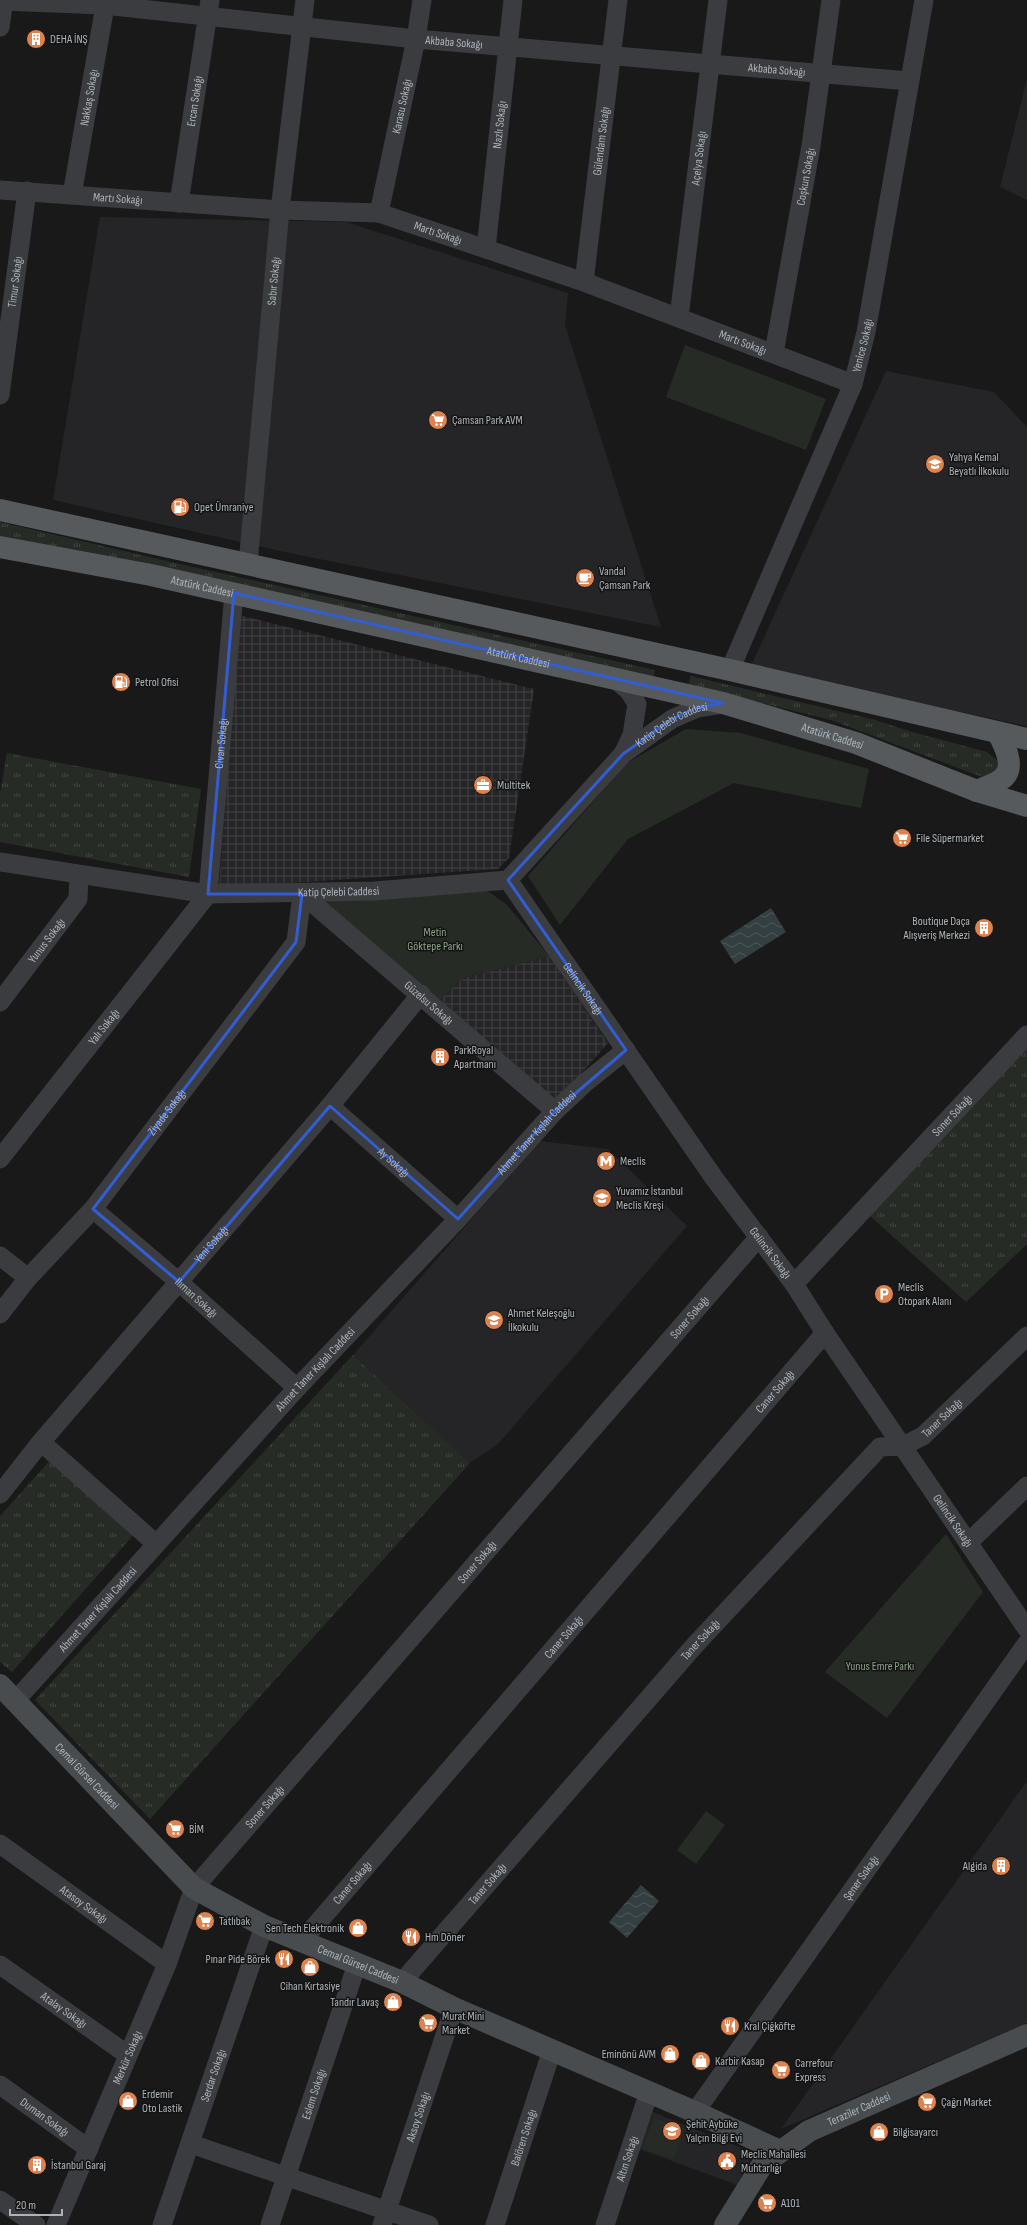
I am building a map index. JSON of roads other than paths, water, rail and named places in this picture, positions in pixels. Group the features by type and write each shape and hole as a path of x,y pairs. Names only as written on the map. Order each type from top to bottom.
{"main road":[{"path":"0,510 730,670 1027,739"},
{"name":"Atatürk Caddesi","path":"0,547 62,557 234,593 614,678 723,704 856,743 977,791 1027,806"},
{"path":"977,791 1004,778 1008,769 1009,760 998,733"}],"street":[{"name":"Akbaba Sokağı","path":"0,0 105,3 209,9 302,27 416,39 909,81"},
{"path":"0,27 4,0"},
{"name":"Sabır Sokağı","path":"248,564 280,210 305,0"},
{"name":"Karasu Sokağı","path":"379,213 416,39 422,0"},
{"name":"Nazlı Sokağı","path":"486,249 513,0"},
{"name":"Gülendam Sokağı","path":"584,282 618,0"},
{"name":"Açelya Sokağı","path":"679,317 718,0"},
{"name":"Coşkun Sokağı","path":"774,353 811,146 831,0"},
{"name":"Yenice Sokağı","path":"730,670 853,384 866,332 924,0"},
{"name":"Nakkaş Sokağı","path":"72,195 105,3"},
{"name":"Ercan Sokağı","path":"179,203 209,9"},
{"name":"Martı Sokağı","path":"0,190 280,210 379,213 584,282 853,384"},
{"name":"Timur Sokağı","path":"0,395 27,192"},
{"name":"Civan Sokağı","path":"208,894 234,593"},
{"name":"Katip Çelebi Caddesi","path":"614,678 629,691 637,704 632,736 623,754"},
{"name":"Katip Çelebi Caddesi","path":"0,862 208,894 302,894 375,891 508,880 623,754 672,719 697,708 723,704"},
{"name":"Yunus Sokağı","path":"0,1002 78,899 79,875"},
{"name":"Gelincik Sokağı","path":"508,880 714,1178 794,1284 825,1333 1027,1629"},
{"name":"Yalı Sokağı","path":"0,1159 208,894"},
{"name":"Güzelsu Sokağı","path":"302,894 334,923 421,994 555,1111"},
{"name":"Ziyade Sokağı","path":"0,1314 28,1278 93,1209 296,942 302,894"},
{"name":"Yeni Sokağı","path":"0,1494 41,1442 330,1106 421,994"},
{"name":"Soner Sokağı","path":"794,1284 1027,1034"},
{"name":"Ahmet Taner Kışlalı Caddesi","path":"16,1700 155,1543 297,1388 458,1219 555,1111 586,1082 626,1050"},
{"name":"Ay Sokağı","path":"330,1106 458,1219"},
{"name":"Ilıman Sokağı","path":"93,1209 179,1282 297,1388"},
{"name":"Soner Sokağı","path":"194,1888 759,1237"},
{"path":"0,1256 28,1278"},
{"name":"Caner Sokağı","path":"302,1941 825,1333"},
{"name":"Taner Sokağı","path":"402,1982 695,1645 880,1446 903,1446 923,1436 1027,1336"},
{"path":"41,1442 155,1543"},
{"path":"969,1542 1027,1486"},
{"name":"Şener Sokağı","path":"695,2112 1027,1643"},
{"name":"Cemal Gürsel Caddesi","path":"0,1685 16,1700 194,1888 264,1926 402,1982 454,2008 695,2112 780,2151"},
{"name":"Atasoy Sokağı","path":"0,1844 167,1964"},
{"name":"Merkür Sokağı","path":"56,2225 167,1964 194,1888"},
{"name":"Serdar Sokağı","path":"162,2225 191,2144 264,1926"},
{"name":"Eslem Sokağı","path":"270,2225 357,1964"},
{"name":"Atalay Sokağı","path":"0,1965 128,2055"},
{"name":"Aksoy Sokağı","path":"384,2218 454,2008"},
{"name":"Teraziler Caddesi","path":"725,2225 762,2165 809,2131 1027,2035"},
{"name":"Balören Sokağı","path":"495,2225 552,2050"},
{"name":"Duman Sokağı","path":"0,2085 89,2148"},
{"name":"Altın Sokağı","path":"605,2225 649,2092"},
{"path":"191,2144 287,2177 384,2218 429,2225"},
{"path":"0,2200 36,2225"}],"water":[{"path":"771,908 786,932 735,964 720,941"},
{"path":"641,1885 659,1901 627,1938 609,1922"}],"place":[{"name":"DEHA İNŞ","path":"36,39"},
{"name":"Çamsan Park AVM","path":"438,420"},
{"name":"Yahya Kemal Beyatlı İlkokulu","path":"935,464"},
{"name":"Opet Ümraniye","path":"180,507"},
{"name":"Vandal Çamsan Park","path":"585,578"},
{"name":"Petrol Ofisi","path":"121,682"},
{"name":"Multitek","path":"483,785"},
{"name":"File Süpermarket","path":"902,838"},
{"name":"Boutique Daça Alışveriş Merkezi","path":"984,928"},
{"name":"ParkRoyal Apartmanı","path":"440,1057"},
{"name":"Meclis","path":"606,1161"},
{"name":"Yuvamız İstanbul Meclis Kreşi","path":"602,1198"},
{"name":"Meclis Otopark Alanı","path":"884,1294"},
{"name":"Ahmet Keleşoğlu İlkokulu","path":"494,1320"},
{"name":"BİM","path":"175,1829"},
{"name":"Algida","path":"1001,1866"},
{"name":"Tatlıbak","path":"205,1921"},
{"name":"Sen Tech Elektronik","path":"358,1928"},
{"name":"Hm Döner","path":"411,1937"},
{"name":"Pınar Pide Börek","path":"284,1959"},
{"name":"Cihan Kırtasiye","path":"310,1967"},
{"name":"Tandır Lavaş","path":"393,2002"},
{"name":"Murat Mini Market","path":"428,2023"},
{"name":"Kral Çiğköfte","path":"730,2026"},
{"name":"Eminönü AVM","path":"670,2054"},
{"name":"Karbir Kasap","path":"701,2061"},
{"name":"Carrefour Express","path":"781,2070"},
{"name":"Erdemir Oto Lastik","path":"128,2101"},
{"name":"Çağrı Market","path":"927,2102"},
{"name":"Şehit Aybüke Yalçın Bilgi Evi","path":"672,2131"},
{"name":"Bilgisayarcı","path":"879,2132"},
{"name":"Meclis Mahallesi Muhtarlığı","path":"727,2161"},
{"name":"İstanbul Garaj","path":"37,2165"},
{"name":"A101","path":"767,2203"}],"park label":[{"name":"Metin Göktepe Parkı","path":"435,939"},
{"name":"Yunus Emre Parkı","path":"880,1666"}]}
